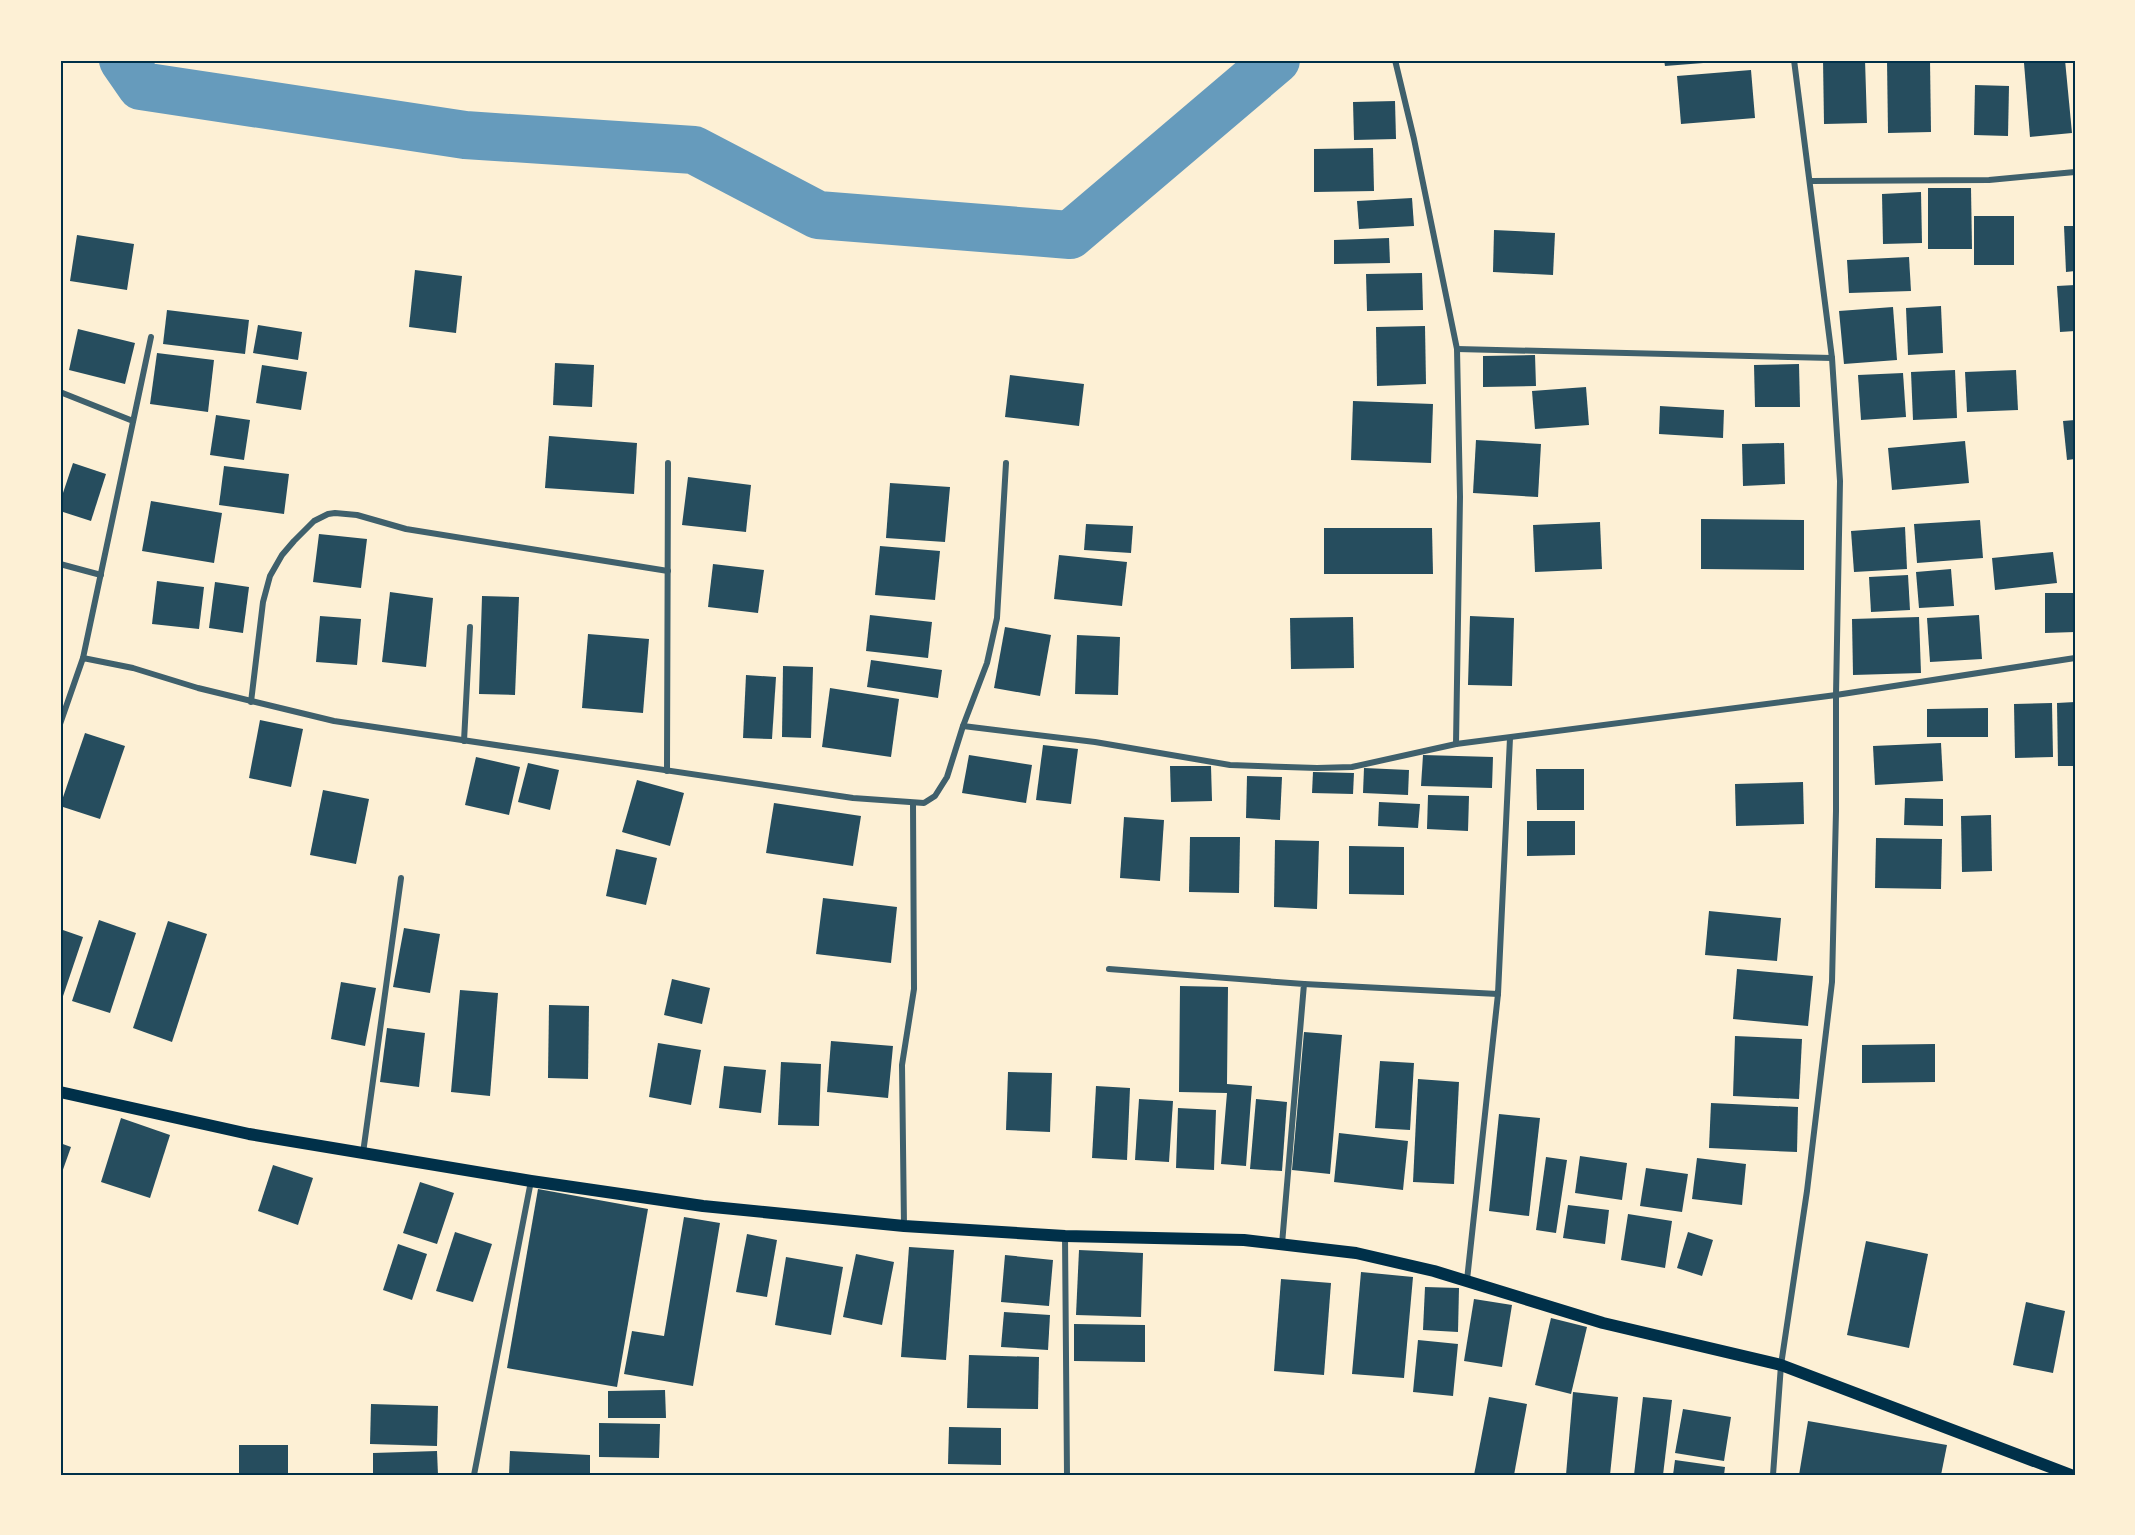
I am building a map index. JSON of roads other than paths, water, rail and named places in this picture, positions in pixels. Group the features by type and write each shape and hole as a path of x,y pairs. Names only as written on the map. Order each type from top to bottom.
{"main road":[{"path":"60,1092 249,1134 531,1182 703,1206 904,1226 1065,1236 1244,1240 1356,1253 1467,1280 1603,1323 1781,1365 2071,1475"}],"street":[{"path":"1395,60 1457,349 1460,497 1456,744"},
{"path":"1773,1475 1781,1365 1807,1191 1832,982 1836,811 1840,481 1832,358 1794,60"},
{"path":"1811,181 1989,180 2075,172"},
{"path":"60,724 83,658 151,337"},
{"path":"1457,349 1832,358"},
{"path":"60,392 133,421"},
{"path":"667,771 669,463"},
{"path":"83,658 133,668 181,684 334,721 853,798 924,803 935,796 947,777 963,726 984,672 998,618 1006,463"},
{"path":"251,702 263,602 270,576 282,555 294,541 314,521 328,514 357,515 415,531 668,571"},
{"path":"60,564 101,575"},
{"path":"464,741 470,627"},
{"path":"963,726 1095,742 1241,765 1352,767 1456,744 1836,695 2075,658"},
{"path":"1467,1280 1498,994 1510,738"},
{"path":"904,1226 902,1065 914,989 913,803"},
{"path":"363,1153 401,878"},
{"path":"1108,969 1304,984 1498,994"},
{"path":"1282,1244 1304,984"},
{"path":"474,1475 531,1182"},
{"path":"1065,1236 1067,1475"}],"waterway":[{"path":"123,60 141,86 465,135 694,150 818,215 1070,235 1276,60"}]}
